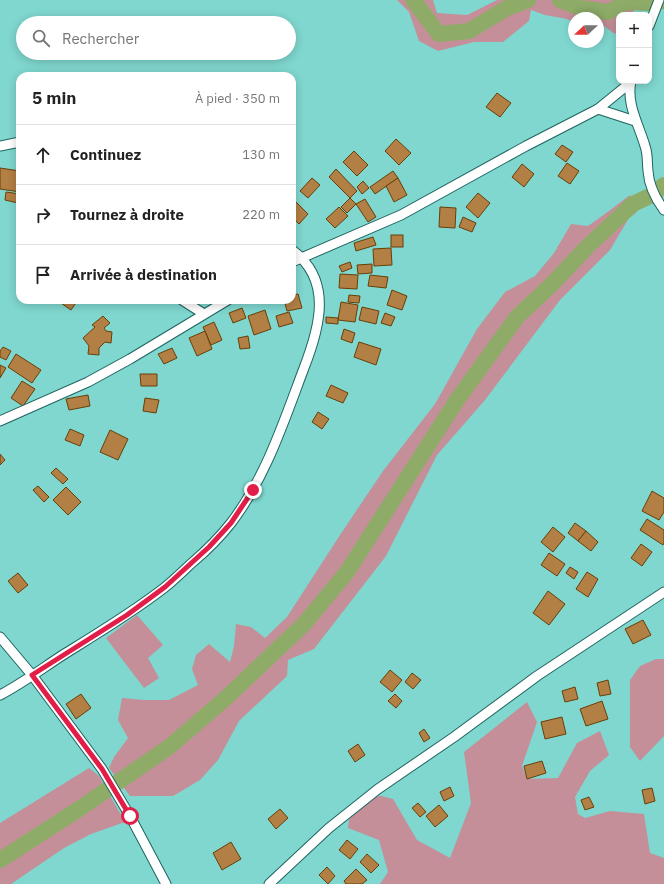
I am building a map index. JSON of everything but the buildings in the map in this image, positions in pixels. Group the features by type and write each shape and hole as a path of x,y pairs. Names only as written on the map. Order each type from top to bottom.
{"street":[{"path":"652,18 659,0"},
{"path":"296,260 401,215 526,146 598,109 628,84"},
{"path":"630,84 635,121 647,154 648,173 651,187 658,202 664,210"},
{"path":"598,109 635,121"},
{"path":"0,146 16,143"},
{"path":"0,695 127,615 165,587 209,547 231,523 249,496 275,444 314,343 318,324 320,302 318,288 315,278 302,257 296,253"},
{"path":"188,304 204,314"},
{"path":"0,421 88,382 130,359 221,304"},
{"path":"268,884 329,828 378,789 454,737 537,676 664,592"},
{"path":"0,637 32,675 102,769 130,816 166,884"}],"shaded area":[{"path":"397,0 433,0 437,13 467,15 497,0 635,0 633,12 616,12 615,34 604,26 604,12 568,12 568,20 545,15 531,10 529,21 503,42 474,42 438,51 419,41 409,12"},
{"path":"630,195 637,212 629,218 610,250 560,300 485,400 437,455 386,556 314,649 288,660 287,676 239,721 218,760 200,780 173,796 130,796 109,768 114,757 128,738 118,720 122,698 169,700 198,685 192,669 196,655 209,644 230,662 234,646 236,624 251,627 265,638 287,617 383,471 435,404 477,329 505,292 535,276 554,253 571,224 588,226"},
{"path":"137,615 163,645 148,658 159,678 144,688 106,638"},
{"path":"656,659 664,659 664,736 640,761 630,747 630,680 640,666"},
{"path":"527,702 537,722 522,766 527,779 558,778 577,743 600,731 609,755 590,771 575,797 578,814 585,818 610,811 644,814 650,853 664,858 664,884 380,884 388,872 379,840 348,828 349,820 353,812 371,797 381,796 393,799 417,840 450,858 471,803 464,752"},
{"path":"89,768 99,776 125,822 91,834 64,848 11,884 0,884 0,823"}],"waterway":[{"path":"413,0 439,34 469,31 507,8 528,0"},
{"path":"560,0 581,8 608,12 627,2 649,3 664,1"},
{"path":"0,860 79,809 169,747 226,698 304,624 347,572 457,400 517,317 552,284 588,246 633,204 652,195 664,185"}],"route":[{"path":"130,816 102,769 32,675 127,615 165,587 209,547 231,523 253,490"}]}
